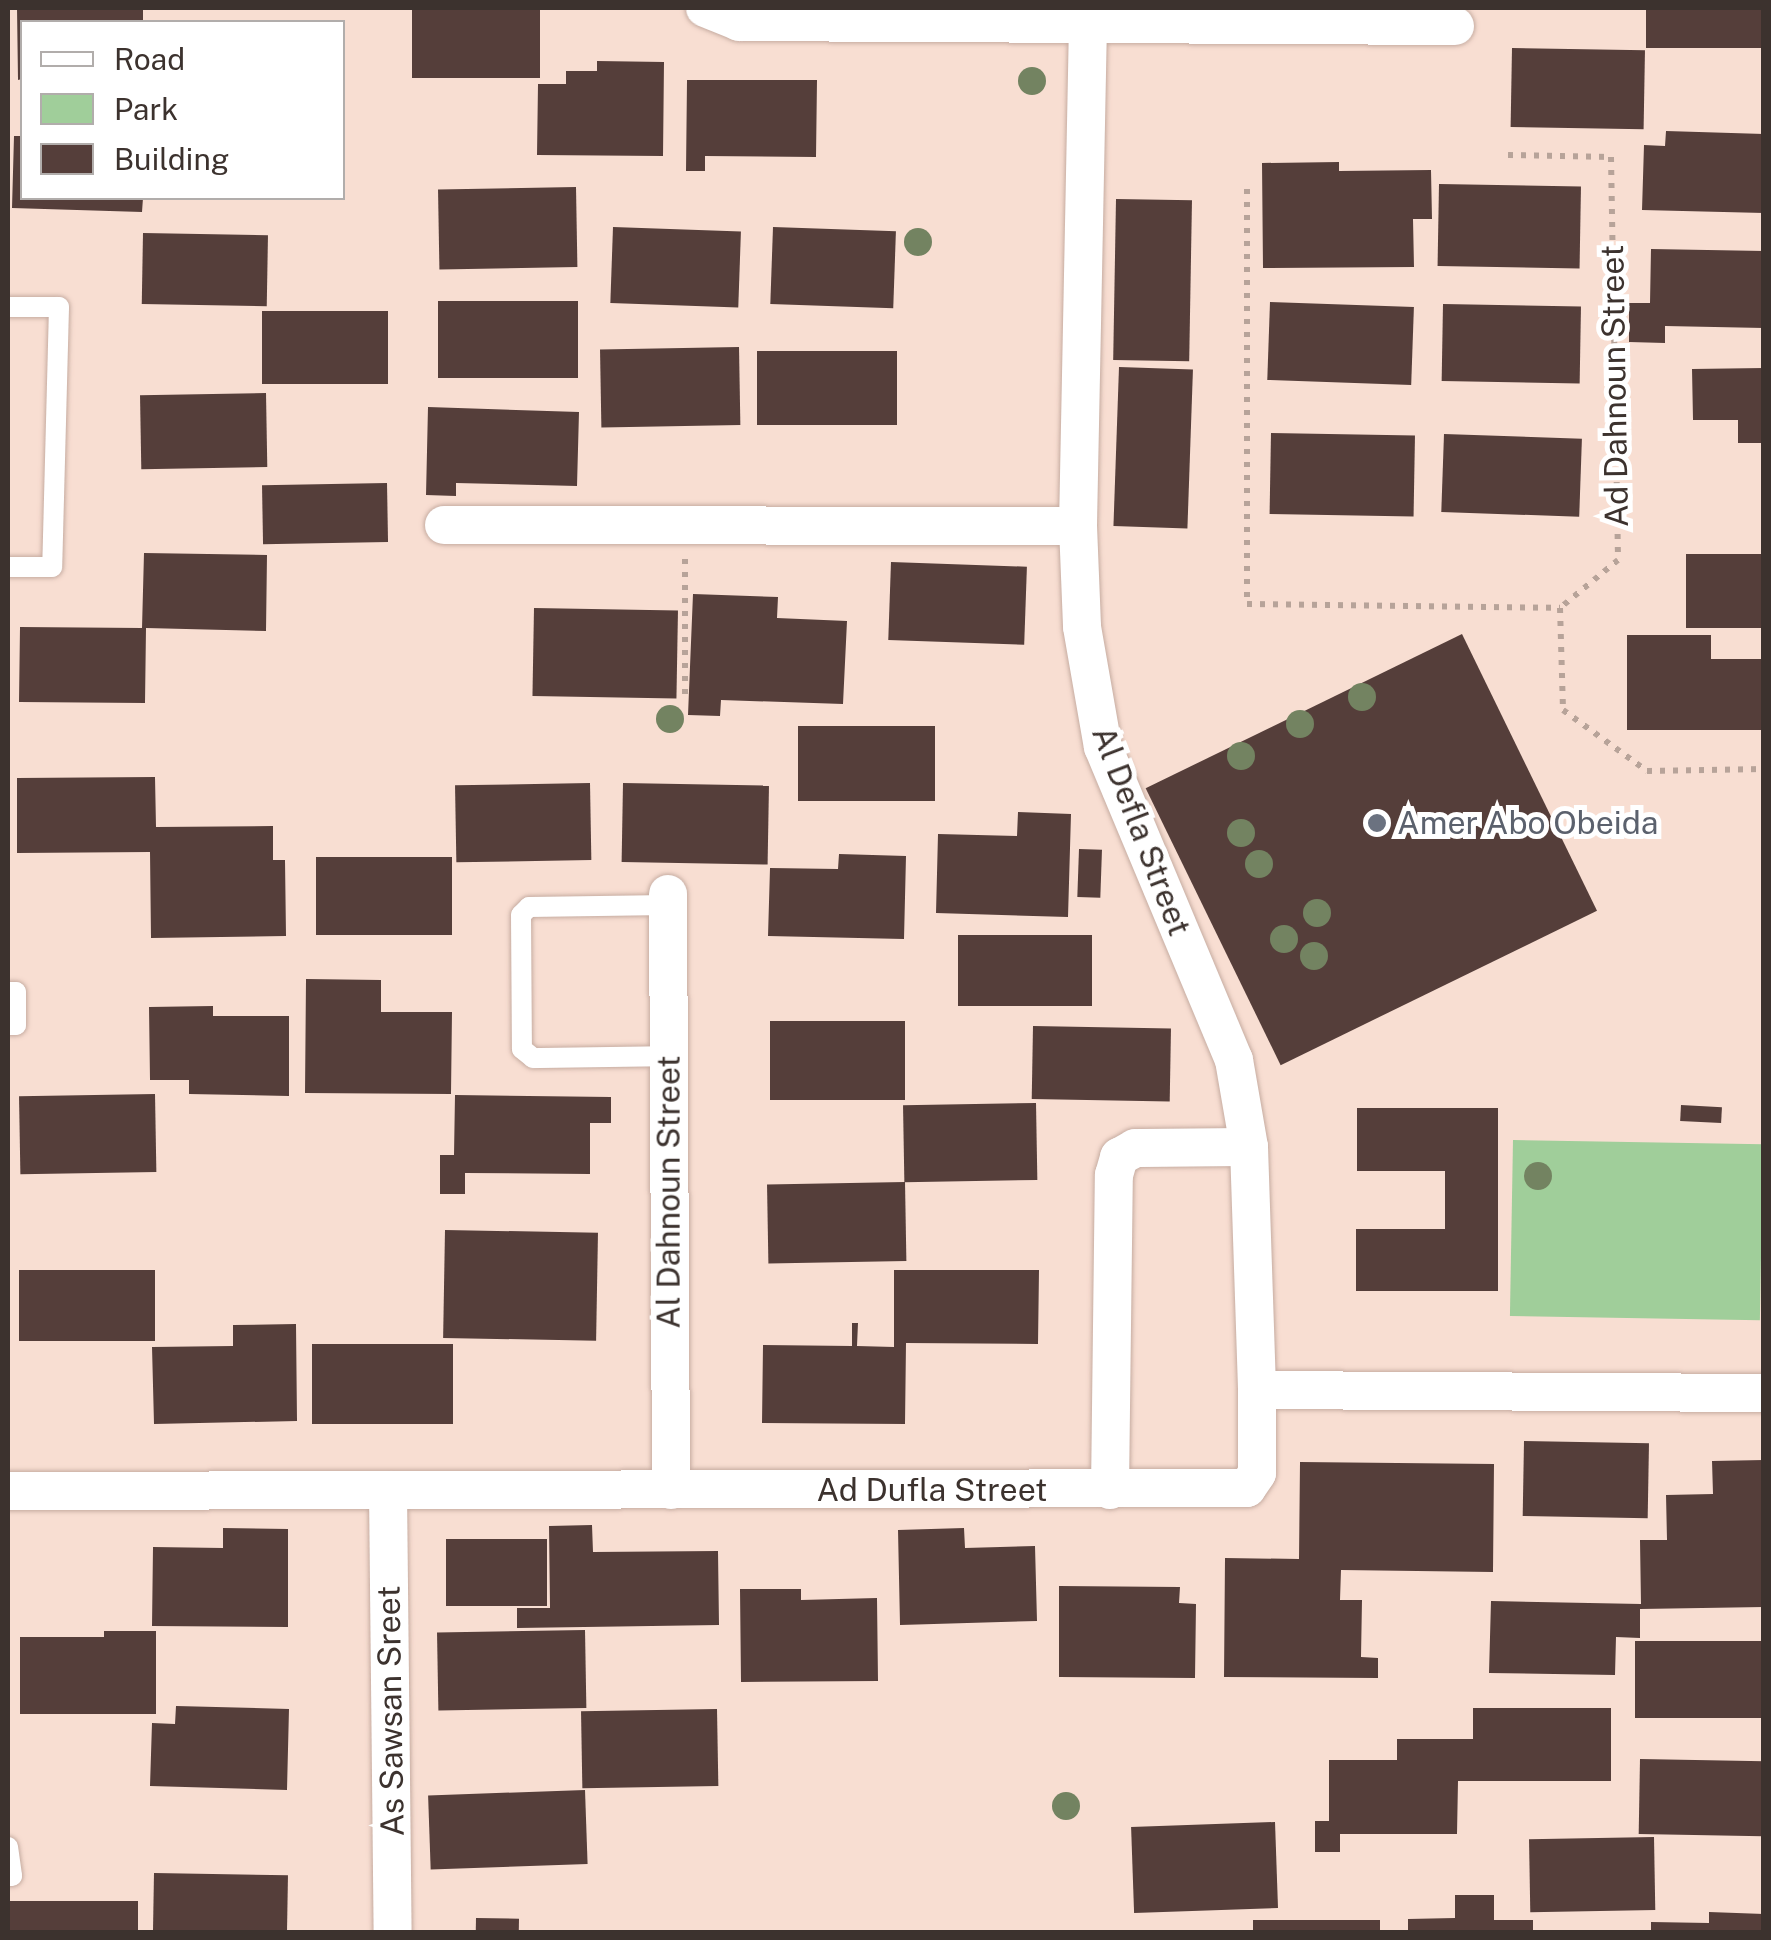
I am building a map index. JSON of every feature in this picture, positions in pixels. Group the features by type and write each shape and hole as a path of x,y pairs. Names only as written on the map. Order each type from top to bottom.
{"street":[{"path":"705,8 739,22 1455,26"},
{"name":"Al Defla Street","path":"1088,23 1078,526 1084,642 1103,747 1234,1060 1249,1147 1258,1390"},
{"path":"444,525 1078,526"},
{"name":"Al Dahnoun Street","path":"668,899 671,1490"},
{"path":"1110,1490 1114,1175 1119,1156 1136,1148 1249,1147"},
{"path":"1258,1390 1764,1394"},
{"name":"Ad Dufla Street","path":"8,1491 1247,1488 1254,1484 1258,1390"},
{"name":"As Sawsan Sreet","path":"388,1490 393,1932"}],"lane":[{"path":"8,307 58,307 52,567 8,567"},
{"path":"668,899 530,907 520,915 522,1048 532,1058 669,1056"},
{"path":"12,992 12,1025"},
{"path":"9,1847 10,1876"}],"path":[{"name":"Ad Dahnoun Street","path":"1508,155 1611,157 1618,560 1560,608"},
{"path":"1247,189 1247,604 1560,608 1563,710 1648,771 1764,768"},
{"path":"685,523 685,697"}],"green space":[{"path":"1513,1140 1763,1144 1760,1320 1510,1316"}],"building":[{"path":"17,8 143,8 143,20 20,20 18,80"},
{"path":"1646,8 1764,8 1764,48 1646,48"},
{"path":"412,9 540,9 540,78 412,78"},
{"path":"1512,48 1645,50 1644,129 1511,127"},
{"path":"597,61 664,62 663,156 537,155 538,84 566,84 566,71 597,71"},
{"path":"687,80 817,80 816,157 705,156 705,171 686,171"},
{"path":"1666,131 1764,134 1764,213 1642,210 1644,145 1665,146"},
{"path":"14,136 20,136 20,200 143,200 142,212 12,208"},
{"path":"1339,162 1339,171 1431,170 1432,219 1413,219 1414,267 1263,268 1262,163"},
{"path":"1439,184 1581,186 1580,268 1438,266"},
{"path":"576,187 577,267 439,269 438,189"},
{"path":"1116,199 1192,200 1189,361 1113,360"},
{"path":"613,227 741,231 738,307 610,303"},
{"path":"773,227 896,231 893,308 770,304"},
{"path":"143,233 268,235 267,306 142,304"},
{"path":"1651,249 1764,251 1764,328 1665,326 1665,343 1629,342 1629,303 1650,303"},
{"path":"438,301 578,301 578,378 438,378"},
{"path":"1270,302 1414,307 1411,385 1267,380"},
{"path":"1443,304 1581,306 1580,383 1442,381"},
{"path":"262,311 388,311 388,384 262,384"},
{"path":"739,347 740,425 601,427 600,349"},
{"path":"757,351 897,351 897,425 757,425"},
{"path":"1119,367 1193,370 1187,528 1113,526"},
{"path":"1764,368 1764,443 1738,443 1738,420 1693,420 1692,369"},
{"path":"266,393 267,467 141,469 140,395"},
{"path":"428,407 579,412 577,486 456,483 456,496 426,495"},
{"path":"1271,433 1415,436 1414,517 1270,514"},
{"path":"1444,434 1582,439 1579,517 1441,512"},
{"path":"387,483 388,542 263,544 262,485"},
{"path":"144,553 267,555 266,631 146,628 145,703 19,702 20,627 142,628"},
{"path":"1686,554 1764,554 1764,628 1686,628"},
{"path":"891,562 1027,567 1024,645 888,640"},
{"path":"693,594 778,597 777,618 847,621 843,704 721,700 720,716 688,715"},
{"path":"534,608 678,611 676,698 532,696"},
{"path":"1462,634 1597,911 1281,1065 1146,788"},
{"path":"1627,635 1711,635 1711,659 1764,659 1764,730 1627,730"},
{"path":"798,726 935,726 935,801 798,801"},
{"path":"155,777 156,827 273,826 273,860 285,860 286,936 151,938 150,852 17,853 17,778"},
{"path":"590,783 591,860 456,862 455,785"},
{"path":"623,783 769,786 768,865 622,862"},
{"path":"1018,812 1071,814 1068,917 936,913 938,834 1017,836"},
{"path":"1079,849 1102,850 1100,898 1077,897"},
{"path":"839,854 906,856 904,939 768,936 770,868 838,869"},
{"path":"316,857 452,857 452,935 316,935"},
{"path":"958,935 1092,935 1092,1006 958,1006"},
{"path":"306,979 381,980 381,1012 452,1012 451,1094 305,1093"},
{"path":"213,1006 213,1016 289,1016 289,1096 189,1094 189,1080 150,1080 149,1007"},
{"path":"770,1021 905,1021 905,1100 770,1100"},
{"path":"1033,1026 1171,1028 1170,1101 1032,1099"},
{"path":"155,1094 156,1172 20,1174 19,1096"},
{"path":"455,1095 611,1097 611,1123 590,1123 590,1174 465,1173 465,1194 440,1194 440,1155 454,1155"},
{"path":"1036,1103 1037,1180 904,1182 903,1105"},
{"path":"1681,1105 1722,1107 1721,1123 1680,1121"},
{"path":"1357,1108 1498,1108 1498,1291 1356,1291 1356,1229 1445,1229 1445,1171 1357,1171"},
{"path":"905,1182 906,1261 768,1263 767,1184"},
{"path":"445,1230 598,1233 596,1341 443,1338"},
{"path":"19,1270 155,1270 155,1341 19,1341"},
{"path":"894,1270 1039,1270 1038,1344 906,1343 905,1424 762,1423 763,1345 852,1346 852,1323 858,1323 857,1346 894,1347"},
{"path":"296,1324 297,1421 154,1424 152,1347 233,1346 233,1325"},
{"path":"312,1344 453,1344 453,1424 312,1424"},
{"path":"1524,1441 1649,1443 1648,1518 1523,1516"},
{"path":"1764,1460 1764,1607 1640,1609 1640,1638 1616,1637 1615,1675 1489,1673 1491,1601 1641,1604 1640,1540 1667,1540 1666,1495 1713,1494 1712,1461"},
{"path":"1300,1462 1494,1464 1493,1572 1341,1570 1340,1600 1362,1600 1361,1657 1378,1658 1378,1678 1224,1677 1225,1558 1299,1559"},
{"path":"592,1525 593,1552 718,1551 719,1625 517,1628 517,1608 550,1608 549,1526"},
{"path":"223,1528 288,1529 288,1627 152,1626 153,1547 223,1548"},
{"path":"964,1528 965,1548 1035,1546 1037,1621 900,1625 898,1530"},
{"path":"446,1539 547,1539 547,1606 446,1606"},
{"path":"1059,1586 1180,1587 1179,1603 1196,1604 1195,1678 1059,1677"},
{"path":"740,1589 801,1589 801,1600 877,1598 878,1681 741,1682"},
{"path":"585,1630 586,1708 438,1711 437,1633"},
{"path":"104,1631 156,1631 156,1714 20,1714 20,1637 104,1637"},
{"path":"1635,1641 1764,1641 1764,1718 1635,1718"},
{"path":"176,1706 289,1709 287,1790 150,1786 152,1723 175,1724"},
{"path":"1473,1708 1611,1708 1611,1781 1458,1781 1457,1834 1340,1834 1340,1852 1315,1852 1315,1821 1329,1821 1329,1760 1397,1760 1397,1739 1473,1739"},
{"path":"717,1709 718,1786 582,1788 581,1711"},
{"path":"1640,1759 1764,1761 1763,1836 1639,1834"},
{"path":"585,1790 588,1864 431,1869 428,1795"},
{"path":"1275,1822 1278,1908 1134,1913 1131,1827"},
{"path":"1654,1837 1655,1910 1530,1912 1529,1839"},
{"path":"154,1873 288,1875 287,1932 153,1932"},
{"path":"1455,1895 1494,1895 1494,1920 1533,1920 1533,1932 1408,1932 1408,1919 1455,1918"},
{"path":"8,1901 138,1901 138,1932 8,1932"},
{"path":"1709,1912 1764,1914 1764,1932 1651,1932 1651,1922 1709,1923"},
{"path":"476,1918 519,1919 519,1932 476,1932"},
{"path":"1253,1920 1380,1920 1380,1932 1253,1932"}],"place":[{"name":"Amer Abo Obeida","path":"1377,823"}]}
